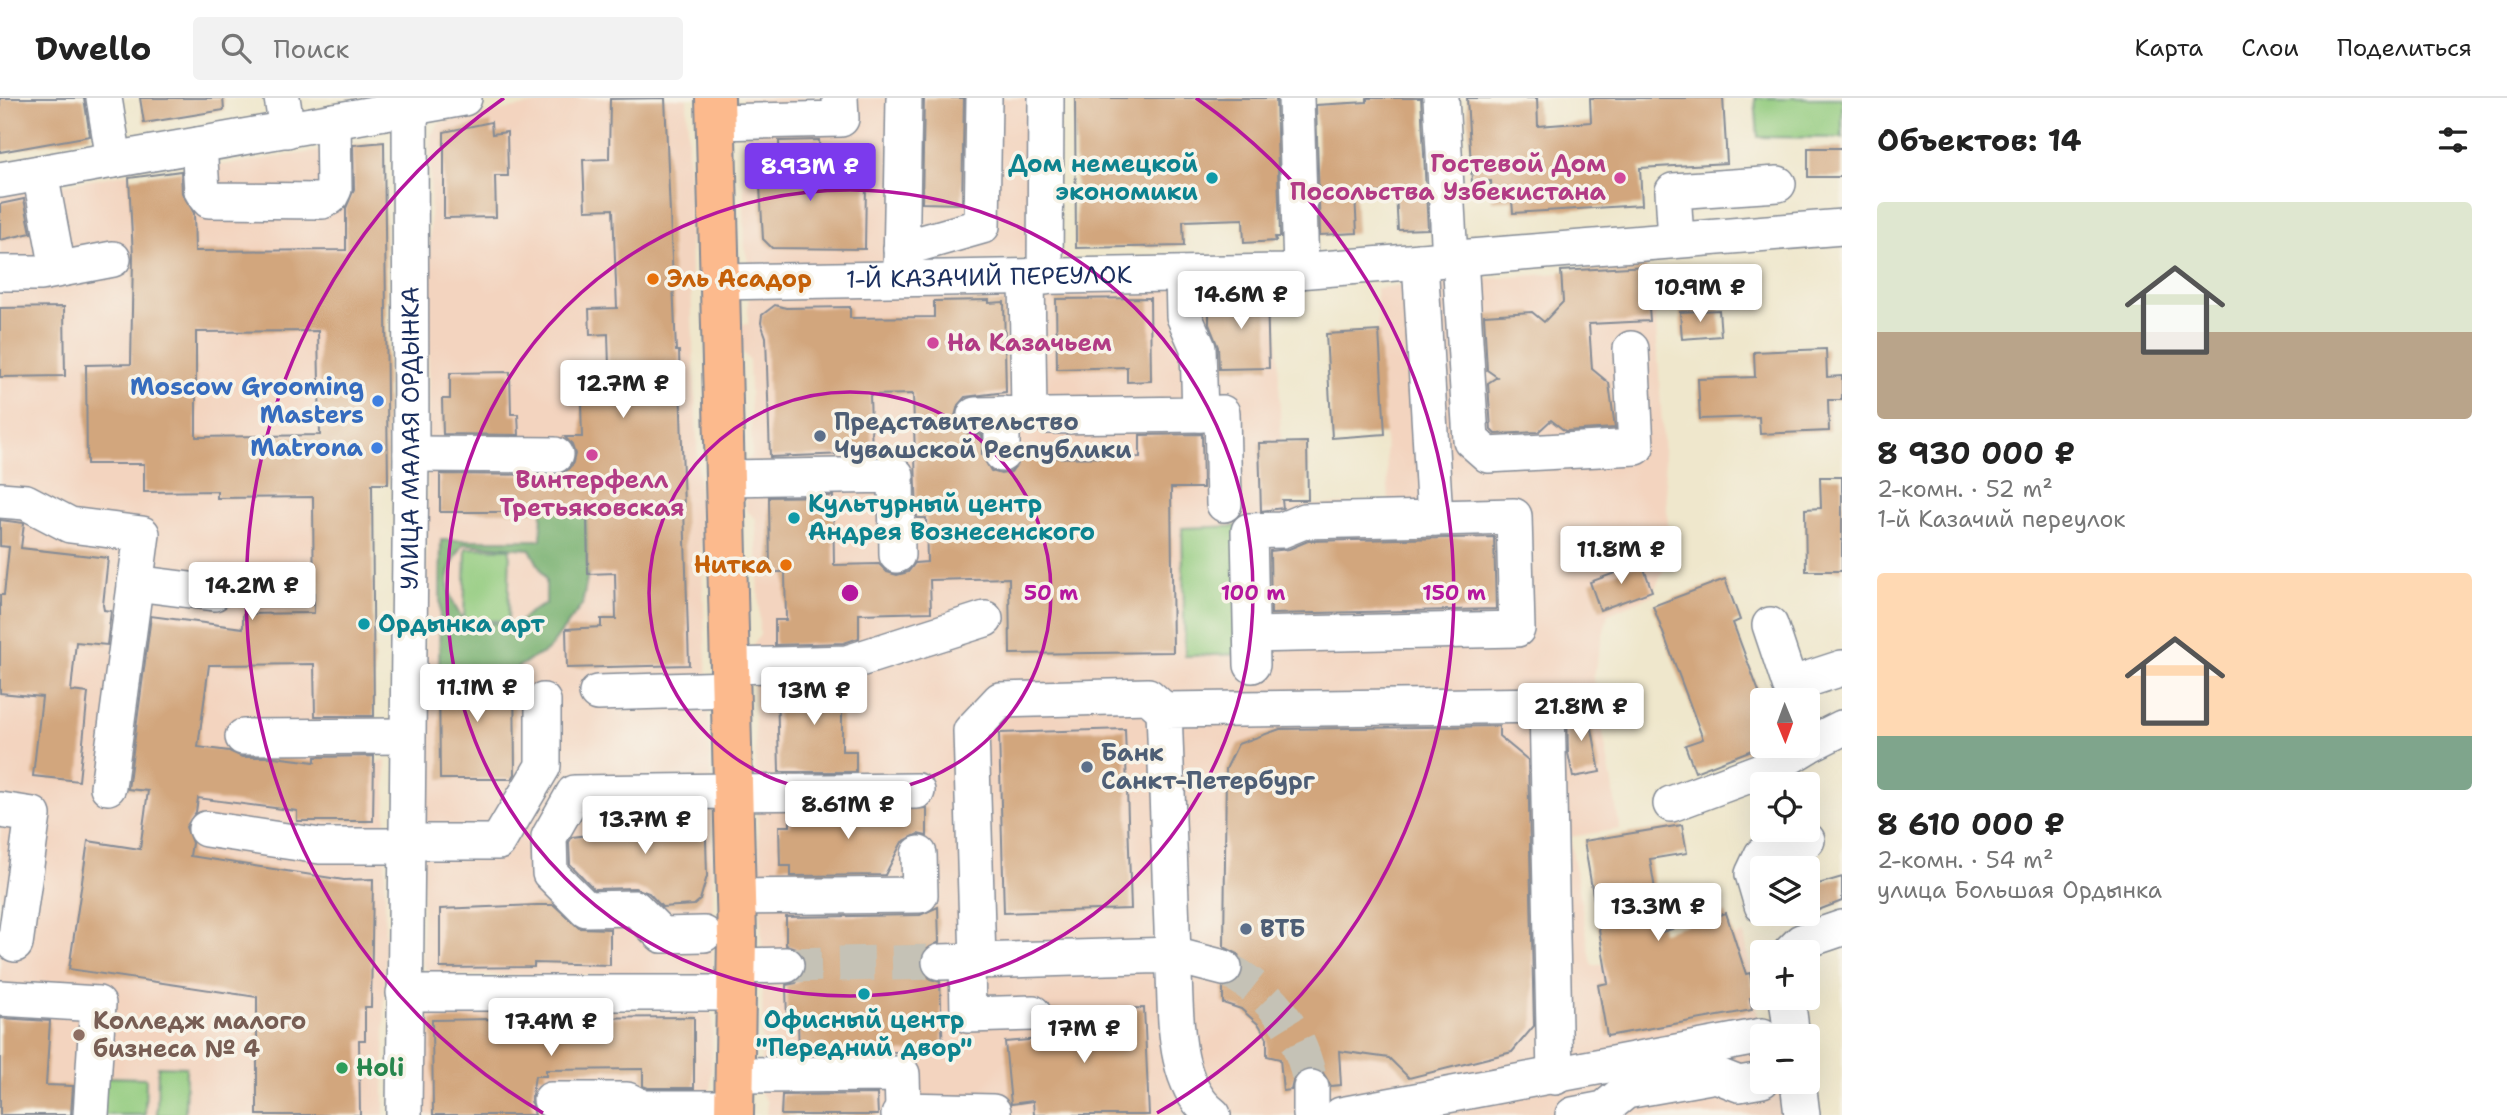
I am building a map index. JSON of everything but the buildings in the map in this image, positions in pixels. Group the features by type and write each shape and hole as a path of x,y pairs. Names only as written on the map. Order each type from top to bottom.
{"main road":[{"path":"716,110 736,897 735,1099"}],"street":[{"path":"104,98 114,160"},
{"path":"0,180 199,145 284,114 333,121 411,103 464,98"},
{"path":"716,110 841,119 840,98"},
{"path":"904,98 901,264 982,226 984,98"},
{"path":"1002,454 988,414 1029,414 1045,98"},
{"path":"1435,518 1443,259 1441,98"},
{"name":"УЛИЦА МАЛАЯ ОРДЫНКА","path":"404,1115 411,454 411,103"},
{"path":"1288,108 1293,271"},
{"path":"199,145 202,191 209,200 323,201 331,197 334,189 333,121"},
{"path":"40,173 58,270"},
{"path":"1676,240 1673,191 1779,184"},
{"name":"1-Й КАЗАЧИЙ ПЕРЕУЛОК","path":"721,282 901,264 1036,277 1293,271 1842,228"},
{"path":"0,273 58,270 113,259"},
{"path":"1443,259 1471,440 1488,455 1636,447 1631,349"},
{"path":"1183,275 1184,316 1198,348 1200,414"},
{"path":"1048,416 1222,413 1223,504"},
{"path":"411,454 555,455"},
{"path":"726,478 896,475 897,555"},
{"path":"0,500 26,502 70,525 142,534 108,787"},
{"path":"1514,516 1517,629 1252,650 1249,531 1282,530 1304,522 1435,518 1514,516"},
{"path":"135,583 214,593"},
{"path":"597,693 847,663 985,619"},
{"path":"1770,625 1790,685 1842,668"},
{"path":"961,961 971,732 1000,700 1148,696 1164,710 1547,705 1555,1077"},
{"path":"206,829 320,846 498,842 544,766 543,701"},
{"path":"1164,710 1173,956 1180,1048 1188,1082 1200,1106 1213,1115"},
{"path":"1820,739 1842,728"},
{"path":"243,737 407,736"},
{"path":"1671,804 1774,766 1787,758"},
{"path":"704,934 662,935 635,908 586,909 550,873 549,837 574,793 917,791"},
{"path":"0,810 33,815 11,893 15,944"},
{"path":"954,811 961,961 968,1015 1033,1013"},
{"path":"1761,856 1801,842"},
{"path":"736,897 920,895 919,854"},
{"path":"1807,940 1842,928"},
{"path":"961,961 1173,956 1197,959 1223,968"},
{"path":"404,993 737,979 786,965"},
{"path":"0,998 98,1004 91,1115"},
{"path":"1341,1115 1555,1077 1750,1033"},
{"path":"551,1100 627,1100 643,1108 735,1099 902,1074 901,1112 993,1112 992,1115"},
{"path":"1573,1115 1604,1110 1626,1091 1716,1075 1740,1084 1750,1082"},
{"path":"1799,1094 1802,1115"}],"shaded area":[{"path":"568,98 687,98 692,317 712,807 713,967 705,975 437,975 427,971 422,964 431,135 439,123"},
{"path":"742,98 1028,98 1028,259 751,273 745,249"},
{"path":"384,142 388,484 372,485 374,762 386,761 384,1115 0,1115 0,196 129,173 130,178"},
{"path":"1646,266 1649,308 1655,308 1669,541 1656,542 1663,571 1652,595 1608,614 1593,677 1620,829 1570,837 1592,966 1705,947 1744,934 1750,969 1750,1010 1757,1010 1759,1024 1750,1024 1750,1094 1785,1094 1788,1115 766,1115 767,1102 760,1092 763,979 752,646 760,635 756,519 746,510 744,464 752,455 749,360 739,348 738,324 748,324 748,300 751,295 1276,282 1283,506 1389,503 1376,288"},
{"path":"433,1009 709,1011 713,1019 710,1115 420,1115 420,1020"}],"green space":[{"path":"1755,98 1842,98 1842,138 1758,137"},
{"path":"587,508 588,574 582,605 548,650 514,669 439,669 441,540 541,540 542,511","holes":["464,544 530,549 546,580 546,604 530,612 517,624 465,622 449,592 448,583 452,565"]},
{"path":"1241,526 1244,654 1185,656 1182,528"},
{"path":"466,548 510,549 508,621 464,620"},
{"path":"158,1066 186,1067 185,1115 157,1115"},
{"path":"103,1077 146,1078 145,1115 102,1115"}],"tunnel":[{"path":"786,965 940,962"},
{"path":"1224,968 1257,989 1282,1017 1301,1050 1311,1088"}],"place":[{"name":"Дом немецкой экономики","path":"1212,178"},
{"name":"Гостевой Дом Посольства Узбекистана","path":"1620,178"},
{"name":"Эль Асадор","path":"653,279"},
{"name":"На Казачьем","path":"933,343"},
{"name":"Moscow Grooming Masters","path":"378,401"},
{"name":"Представительство Чувашской Республики","path":"820,436"},
{"name":"Matrona","path":"377,448"},
{"name":"Винтерфелл Третьяковская","path":"592,455"},
{"name":"Культурный центр Андрея Вознесенского","path":"794,518"},
{"name":"Нитка","path":"786,565"},
{"name":"Ордынка арт","path":"364,624"},
{"name":"Банк Санкт-Петербург","path":"1087,767"},
{"name":"ВТБ","path":"1246,929"},
{"name":"Офисный центр \"Передний двор\"","path":"864,994"},
{"name":"Колледж малого бизнеса № 4","path":"79,1035"},
{"name":"Holi","path":"342,1068"}]}
